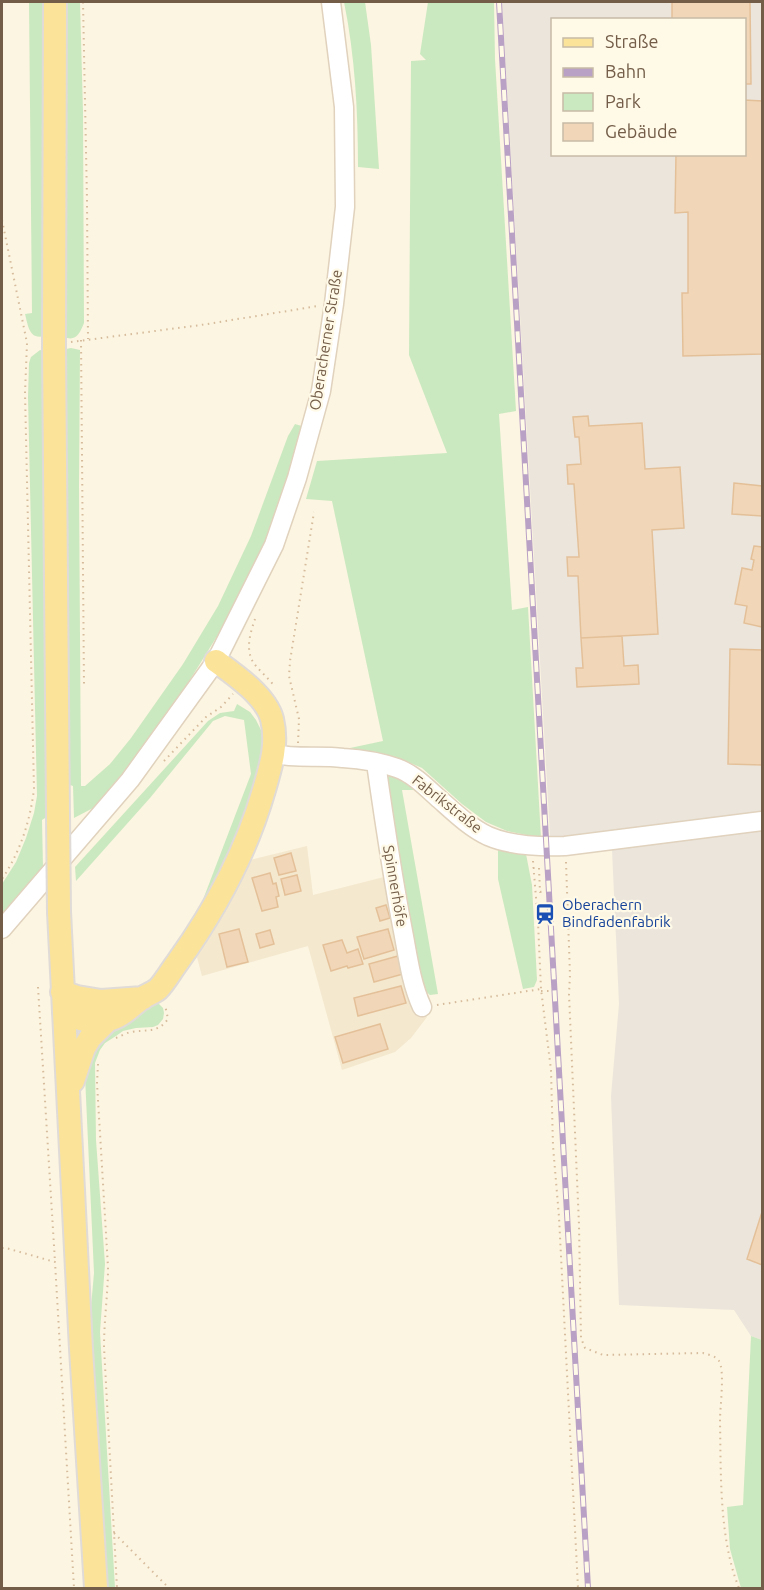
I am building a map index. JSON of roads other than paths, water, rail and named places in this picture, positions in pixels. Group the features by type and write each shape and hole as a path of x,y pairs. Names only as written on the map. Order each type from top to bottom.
{"main road":[{"path":"55,2 54,346 59,912 81,1349 96,1588"},
{"path":"69,1094 84,1048 90,1038 112,1029 122,1014 150,993 191,944 238,863 255,823 274,754 272,716 261,699 216,661"},
{"path":"63,1003 77,997 101,1002 150,993"},
{"path":"63,1003 92,1022 112,1029"}],"street":[{"name":"Oberacherner Straße","path":"2,929 130,780 216,661 274,546 297,478 321,391 345,207 344,107 331,2"},
{"name":"Fabrikstraße","path":"274,754 342,758 399,769 422,784 467,823 488,836 532,846 565,846 762,821"},
{"name":"Spinnerhöfe","path":"376,763 400,919 411,975 422,1007"}],"railway":[{"path":"499,2 588,1588"}],"place":[{"name":"Oberachern Bindfadenfabrik","path":"545,914"}]}
